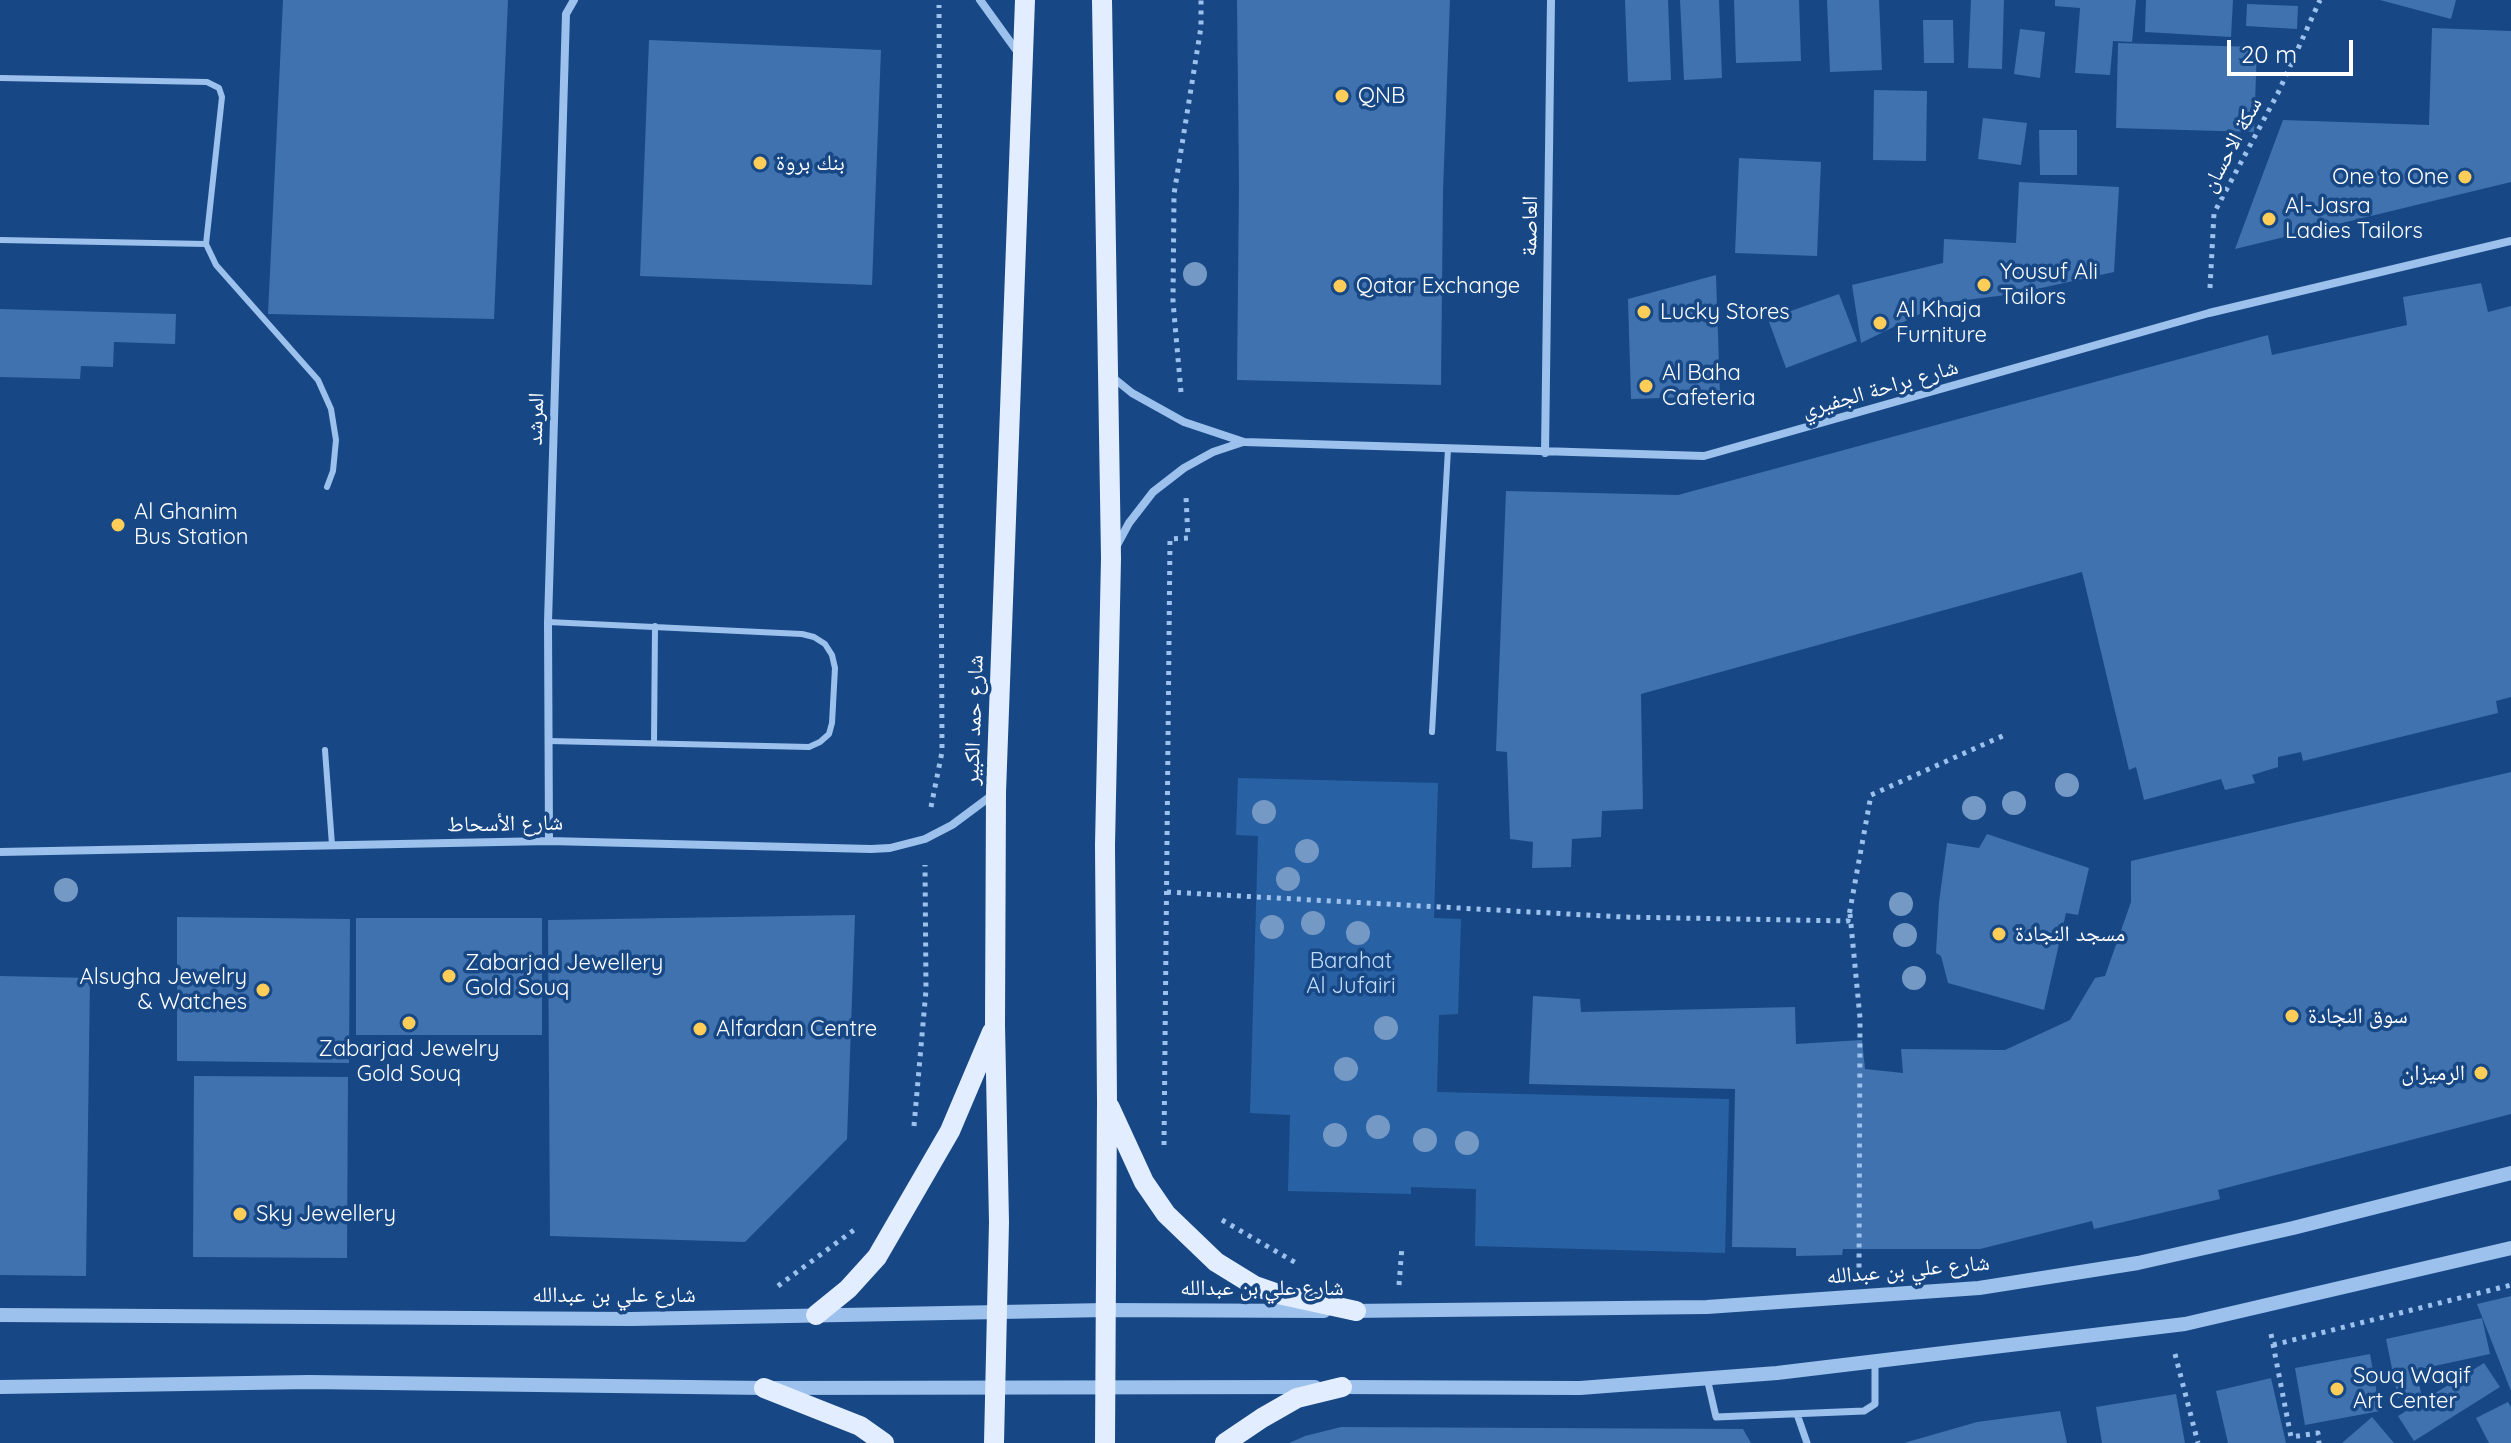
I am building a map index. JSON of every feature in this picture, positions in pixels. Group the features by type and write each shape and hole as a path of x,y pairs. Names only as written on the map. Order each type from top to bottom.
{"main road":[{"name":"شارع حمد الكبير","path":"994,1443 999,1222 995,1025 996,792 1025,0"},
{"path":"1102,0 1111,558 1105,845 1105,1443"},
{"path":"816,1315 848,1289 877,1257 950,1131 995,1025"},
{"path":"1107,1102 1144,1182 1166,1214 1216,1262 1255,1286 1356,1311"},
{"path":"1225,1443 1297,1398 1342,1387"},
{"path":"764,1388 860,1426 884,1443"}],"street":[{"name":"المرشد","path":"549,841 548,622 566,14 574,0"},
{"path":"980,0 1024,60"},
{"name":"العاصمة","path":"1545,453 1551,0"},
{"name":"شارع براحة الجفيري","path":"1108,373 1132,393 1184,422 1244,442 1704,456 2209,313 2511,241"},
{"name":"شارع براحة الجفيري","path":"1111,558 1129,523 1153,492 1184,468 1213,452 1244,442"},
{"name":"شارع الأسحاط","path":"0,852 549,841 890,848 925,839 952,825 996,792"},
{"name":"شارع علي بن عبدالله","path":"0,1315 631,1319 1106,1310 1707,1307 1979,1288 2138,1263 2511,1173"},
{"path":"0,1387 340,1382 764,1388 1580,1388 1777,1373 2167,1326 2511,1248"},
{"path":"1707,1378 1716,1417 1864,1411 1875,1404 1875,1361"},
{"path":"1797,1414 1807,1443"}],"lane":[{"path":"0,78 207,82 219,88 222,97 206,244 216,265 318,380 331,409 336,440 333,471 327,487"},
{"path":"0,240 206,244"},
{"path":"1432,732 1448,449"},
{"path":"548,622 802,634 825,644 835,668 829,734 809,747 549,741"},
{"path":"654,743 655,626"},
{"path":"325,750 332,845"}],"path":[{"path":"1184,422 1173,302 1174,194 1201,27 1201,0"},
{"name":"سكة الاحسان","path":"2209,313 2214,213 2278,93 2320,0"},
{"path":"914,1128 926,990 925,839 942,752 939,5"},
{"path":"1164,1148 1170,539 1188,538 1184,468"},
{"path":"1167,892 1623,917 1848,921 1871,795 2007,734"},
{"path":"1850,914 1860,1018 1859,1273"},
{"path":"1193,1242 1218,1218 1301,1266"},
{"path":"724,1317 778,1286 864,1222"},
{"path":"1398,1288 1402,1246"},
{"path":"2273,1345 2511,1285"},
{"path":"2265,1306 2291,1437 2318,1433 2319,1443"},
{"path":"2167,1326 2198,1443"}],"green space":[{"name":"Barahat Al Jufairi","path":"1238,778 1438,783 1434,918 1461,919 1458,1014 1439,1015 1437,1092 1729,1099 1725,1253 1475,1246 1476,1189 1411,1187 1411,1194 1288,1191 1290,1115 1250,1113 1258,836 1236,835"}],"building":[{"path":"283,0 508,0 494,319 268,314"},
{"path":"1237,0 1450,0 1443,191 1441,385 1237,380"},
{"path":"1625,0 1668,0 1671,80 1628,82"},
{"path":"1680,0 1719,0 1722,78 1684,80"},
{"path":"1734,0 1799,0 1801,61 1736,63"},
{"path":"1827,0 1879,0 1882,70 1830,72"},
{"path":"1971,0 2004,0 2002,69 1968,68"},
{"path":"2055,0 2136,0 2132,42 2113,41 2110,75 2075,73 2080,8 2055,6"},
{"path":"2146,0 2233,0 2231,37 2145,32"},
{"path":"2380,0 2456,0 2451,19"},
{"path":"2247,4 2298,6 2297,29 2246,26"},
{"path":"1923,20 1953,20 1954,63 1924,63"},
{"path":"2432,28 2511,31 2511,182 2235,249 2283,120 2429,125"},
{"path":"2020,29 2045,32 2040,78 2014,74"},
{"name":"بنك بروة","path":"649,40 881,50 872,285 640,276"},
{"path":"2118,43 2257,47 2254,132 2116,128"},
{"path":"1874,90 1927,91 1926,161 1873,160"},
{"path":"1983,118 2027,123 2021,165 1978,159"},
{"path":"2039,130 2077,130 2077,175 2040,175"},
{"path":"1739,158 1821,162 1817,256 1735,253"},
{"path":"2019,182 2119,187 2114,272 2014,294 1942,303 1861,343 1852,285 1943,263 1944,239 2016,243"},
{"path":"1716,275 1720,396 1631,399 1628,299"},
{"path":"2481,283 2488,312 2511,306 2511,697 2496,701 2498,713 2303,761 2301,752 2278,757 2278,767 2252,775 2255,783 2225,790 2221,779 2144,800 2136,767 2129,770 2082,572 1641,694 1643,809 1602,811 1601,837 1572,839 1571,867 1532,868 1533,842 1510,839 1507,752 1496,751 1506,491 1678,495 2268,335 2272,355 2407,325 2403,297"},
{"path":"1839,294 1857,341 1786,368 1768,319"},
{"path":"0,309 176,314 175,344 114,342 113,367 81,366 80,379 0,377"},
{"name":"سوق النجادة","path":"2511,772 2511,1114 2218,1190 2220,1199 2094,1229 2092,1221 1980,1249 1843,1249 1842,1255 1796,1256 1796,1248 1732,1247 1735,1089 1529,1084 1533,996 1580,999 1581,1012 1795,1007 1796,1044 1862,1040 1865,1069 1903,1073 1901,1049 2005,1050 2070,1020 2095,978 2105,976 2131,902 2131,861"},
{"name":"مسجد النجادة","path":"1987,834 2089,868 2078,915 2066,913 2044,1010 1948,983 1941,956 1936,953 1947,843 1979,848"},
{"name":"Alfardan Centre","path":"855,915 847,1139 745,1242 550,1236 548,920"},
{"name":"Alsugha Jewelry & Watches","path":"177,917 350,919 349,1063 177,1061"},
{"name":"Zabarjad Jewellery Gold Souq","path":"356,918 542,918 542,1035 356,1035"},
{"path":"0,976 90,978 86,1276 0,1275"},
{"path":"194,1076 348,1077 347,1258 193,1257"},
{"name":"Souq Waqif Art Center","path":"2511,1296 2511,1391 2477,1304"},
{"path":"2482,1318 2490,1354 2416,1370 2421,1393 2398,1398 2386,1339"},
{"name":"Souq Waqif Art Center","path":"2370,1354 2380,1411 2305,1425 2295,1368"},
{"path":"2484,1363 2500,1387 2414,1441 2398,1416"},
{"path":"2271,1378 2286,1443 2228,1443 2216,1391"},
{"path":"2176,1394 2185,1443 2102,1443 2096,1407"},
{"path":"2508,1402 2511,1407 2511,1443 2489,1443 2476,1418"},
{"path":"2060,1411 2067,1443 1904,1443 1977,1422"},
{"path":"2372,1417 2394,1443 2342,1443"},
{"path":"1341,1427 1743,1429 1751,1443 1289,1443"}],"place":[{"name":"QNB","path":"1342,96"},
{"name":"بنك بروة","path":"760,163"},
{"name":"One to One","path":"2465,177"},
{"name":"Al-Jasra Ladies Tailors","path":"2269,219"},
{"name":"Yousuf Ali Tailors","path":"1984,285"},
{"name":"Qatar Exchange","path":"1340,286"},
{"name":"Lucky Stores","path":"1644,312"},
{"name":"Al Khaja Furniture","path":"1880,323"},
{"name":"Al Baha Cafeteria","path":"1646,386"},
{"name":"Al Ghanim Bus Station","path":"118,525"},
{"name":"مسجد النجادة","path":"1999,934"},
{"name":"Zabarjad Jewellery Gold Souq","path":"449,976"},
{"name":"Alsugha Jewelry & Watches","path":"263,990"},
{"name":"سوق النجادة","path":"2292,1016"},
{"name":"Zabarjad Jewelry Gold Souq","path":"409,1023"},
{"name":"Alfardan Centre","path":"700,1029"},
{"name":"الرميزان","path":"2481,1073"},
{"name":"Sky Jewellery","path":"240,1214"},
{"name":"Souq Waqif Art Center","path":"2337,1389"}]}
